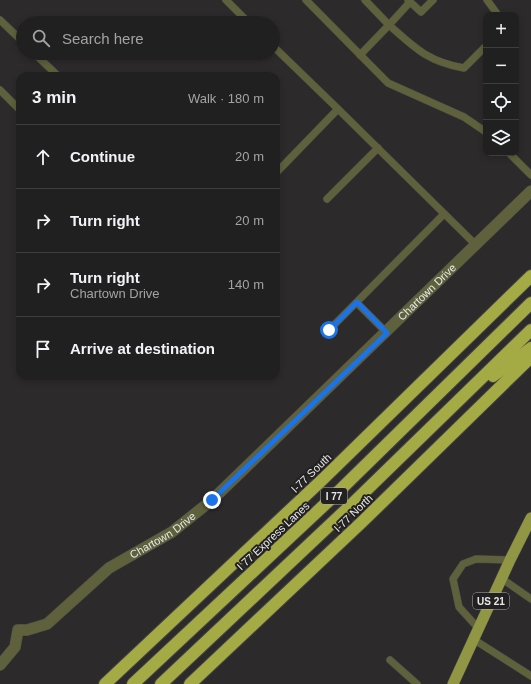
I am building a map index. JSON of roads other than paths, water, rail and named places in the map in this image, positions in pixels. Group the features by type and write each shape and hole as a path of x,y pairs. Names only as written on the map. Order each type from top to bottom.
{"highway":[{"name":"I-77 South","path":"104,684 322,480 531,276"},
{"name":"I 77 Express Lanes","path":"133,684 336,494 531,304"},
{"name":"I 77","path":"161,684 343,513 531,330"},
{"path":"453,406 531,348"},
{"name":"I-77 North","path":"190,684 362,522 531,357"},
{"path":"110,684 128,663"}],"main road":[{"name":"US 21","path":"453,684 501,578 531,518"}],"street":[{"name":"Chartown Drive","path":"0,665 14,647 18,630 38,628 46,624 109,568 172,532 192,518 233,482 477,246 531,191"}],"lane":[{"path":"226,0 242,16"},
{"path":"306,0 388,83 464,117 483,130"},
{"path":"365,0 421,53 444,64 464,68 484,48"},
{"path":"360,55 390,25 409,1 421,12 433,0"},
{"path":"487,0 496,12"},
{"path":"0,20 16,35"},
{"path":"280,53 477,246"},
{"path":"41,60 54,72"},
{"path":"0,90 16,106"},
{"path":"280,169 338,109"},
{"path":"327,199 378,148"},
{"path":"512,156 531,175"},
{"path":"329,330 444,214"},
{"path":"357,302 387,333"},
{"path":"478,628 459,607 453,579 463,564 476,559 510,560"},
{"path":"501,578 531,599"},
{"path":"473,639 531,676"},
{"path":"390,660 417,684"}]}
